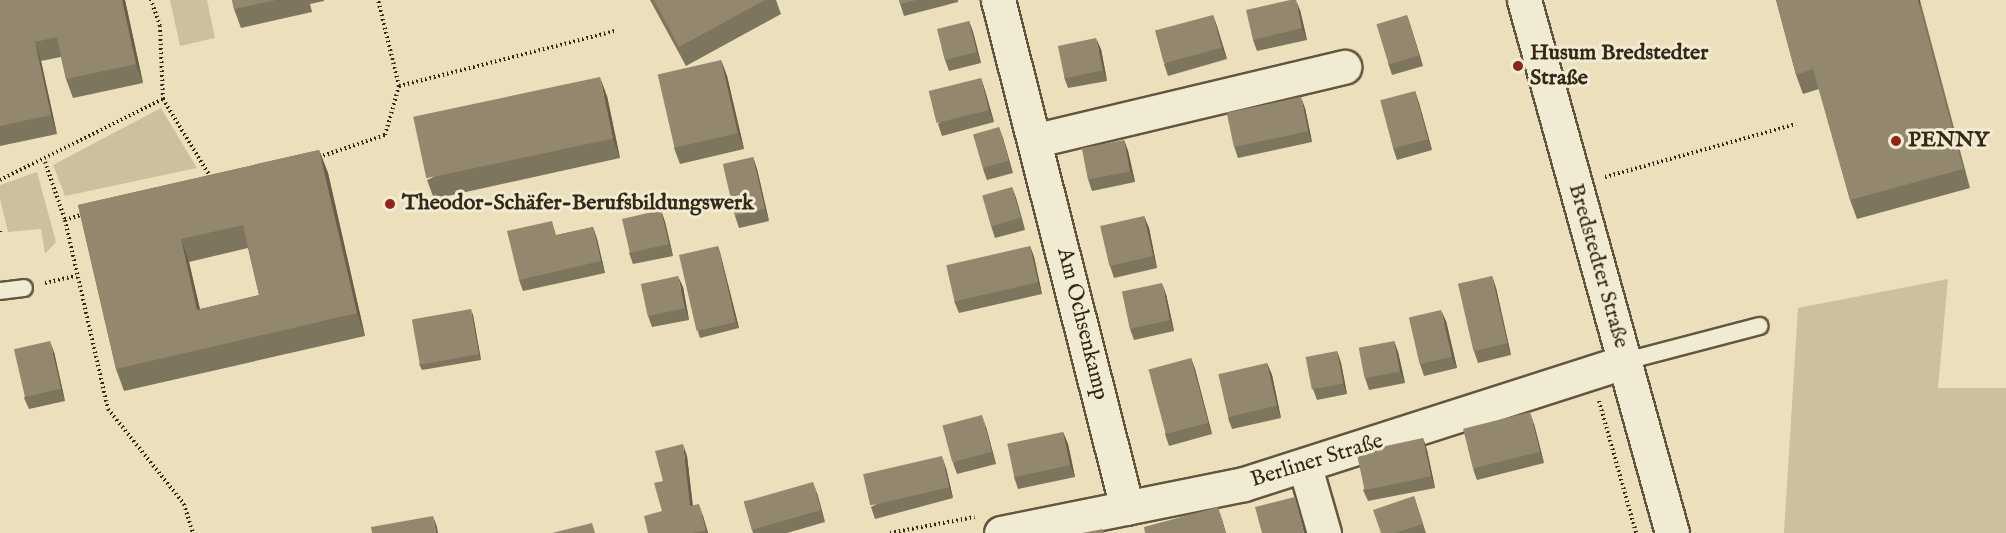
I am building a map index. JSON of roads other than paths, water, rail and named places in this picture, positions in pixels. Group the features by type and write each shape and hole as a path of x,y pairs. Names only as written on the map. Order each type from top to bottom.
{"street":[{"name":"Am Ochsenkamp","path":"998,0 1037,140 1127,508"},
{"name":"Bredstedter Straße","path":"1524,0 1672,533"},
{"path":"1037,140 1344,67"},
{"name":"Berliner Straße","path":"1001,533 1127,508 1305,467 1626,361"},
{"path":"1305,467 1324,533"}],"lane":[{"path":"0,291 24,288"},
{"path":"1626,361 1759,326"}],"place":[{"name":"Husum Bredstedter Straße","path":"1518,66"},
{"name":"PENNY","path":"1896,141"},
{"name":"Theodor-Schäfer-Berufsbildungswerk","path":"390,204"}]}
